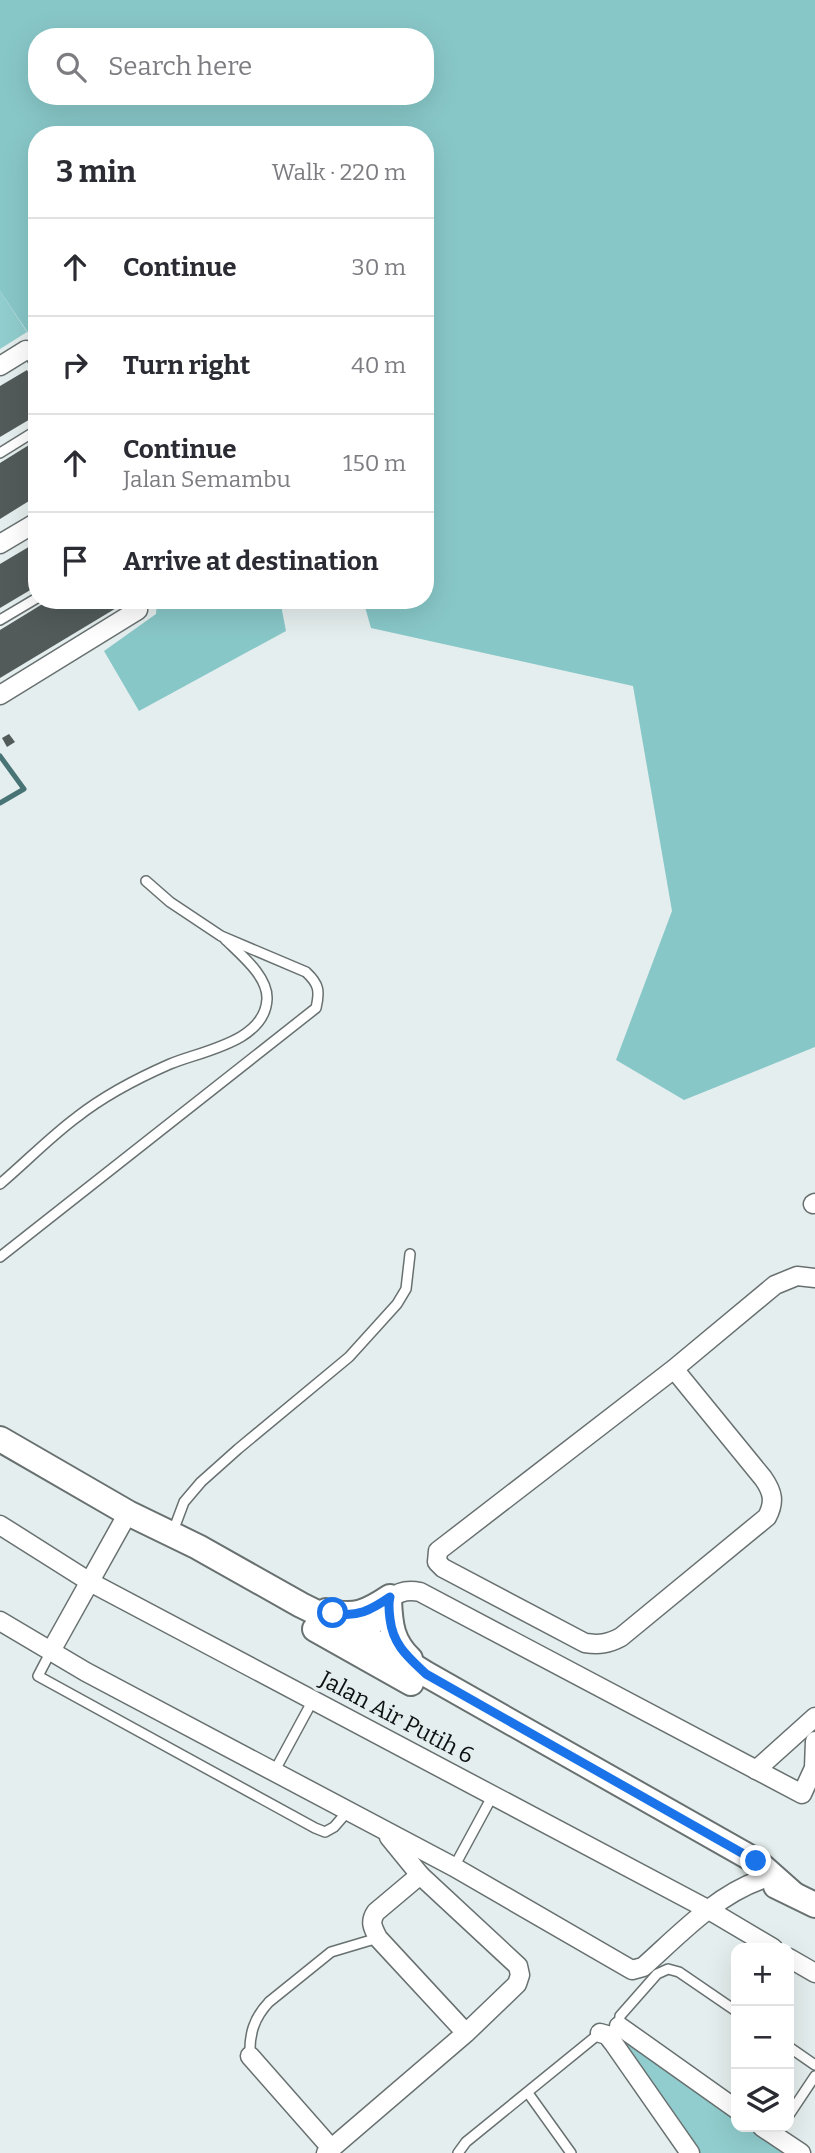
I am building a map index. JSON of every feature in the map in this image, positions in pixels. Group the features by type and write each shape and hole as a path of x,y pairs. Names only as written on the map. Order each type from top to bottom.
{"main road":[{"path":"0,1439 128,1513 198,1547 301,1605 368,1649 760,1880 792,1892 815,1905"},
{"path":"171,1536 193,1558 340,1643 368,1649 426,1674 756,1861 792,1892"},
{"path":"301,1605 356,1615 389,1599 394,1640 400,1650 426,1674"}],"street":[{"path":"0,366 26,350"},
{"path":"0,544 28,527"},
{"path":"0,695 131,609"},
{"path":"674,1369 763,1478 773,1497 767,1517 652,1611 610,1643 585,1643 437,1562 439,1551 445,1545 674,1369 775,1285 797,1276 815,1278"},
{"path":"51,1651 128,1513"},
{"name":"Jalan Air Putih 6","path":"0,1525 90,1582 709,1910 765,1943"},
{"path":"368,1649 389,1599 399,1591 409,1589 420,1592 802,1794 814,1768 815,1741"},
{"path":"0,1621 86,1672 454,1867 632,1970 643,1967 709,1910 747,1885 760,1880"},
{"path":"756,1770 815,1717"},
{"path":"250,2056 328,2151 466,2033 517,1984 520,1976 518,1966 420,1875 383,1830"},
{"path":"420,1875 372,1918 371,1925 378,1938 466,2033"},
{"path":"794,1961 815,1973"},
{"path":"619,2026 731,2105"},
{"path":"600,2034 607,2035 614,2044 690,2153"},
{"path":"775,2132 801,2153"}],"lane":[{"path":"0,453 28,436"},
{"path":"0,620 28,603"},
{"path":"0,1257 316,1008 320,993 316,981 306,972 221,936 170,902 146,881"},
{"path":"0,1184 77,1116 141,1076 186,1057 228,1045 259,1023 267,1001 265,984 221,936"},
{"path":"171,1536 184,1502 201,1482 349,1357 397,1304 406,1289 410,1254"},
{"path":"51,1651 38,1675 315,1828 325,1832 334,1827 348,1811"},
{"path":"274,1772 313,1700"},
{"path":"454,1867 493,1795"},
{"path":"250,2056 249,2036 262,2009 269,2002 331,1952 378,1938"},
{"path":"619,2026 620,2016 657,1974 668,1969 679,1972 731,2008"},
{"path":"458,2153 466,2142 600,2034"},
{"path":"794,2050 815,2065"},
{"path":"794,2108 815,2076"},
{"path":"528,2092 571,2153"}],"shaded area":[{"path":"0,0 815,0 815,1047 684,1100 616,1060 672,911 633,686 371,628 366,609 434,609 434,126 28,126 28,333 0,291"},
{"path":"0,291 27,332 0,349"},
{"path":"156,609 282,609 286,631 139,711 104,651 156,614"},
{"path":"612,2027 731,2110 731,2132 764,2132 795,2153 699,2153 611,2032"}],"building":[{"path":"28,372 28,420 0,437 0,386"},
{"path":"28,446 28,502 0,519 0,463"},
{"path":"28,547 28,591 0,608 0,564"},
{"path":"34,609 115,609 0,678 0,630"},
{"path":"9,734 15,742 7,747 2,738"}],"waterway":[{"path":"0,756 24,789 0,803"}],"route":[{"path":"333,1613 356,1615 390,1597 388,1600 394,1640 400,1650 426,1674 756,1861"}]}
